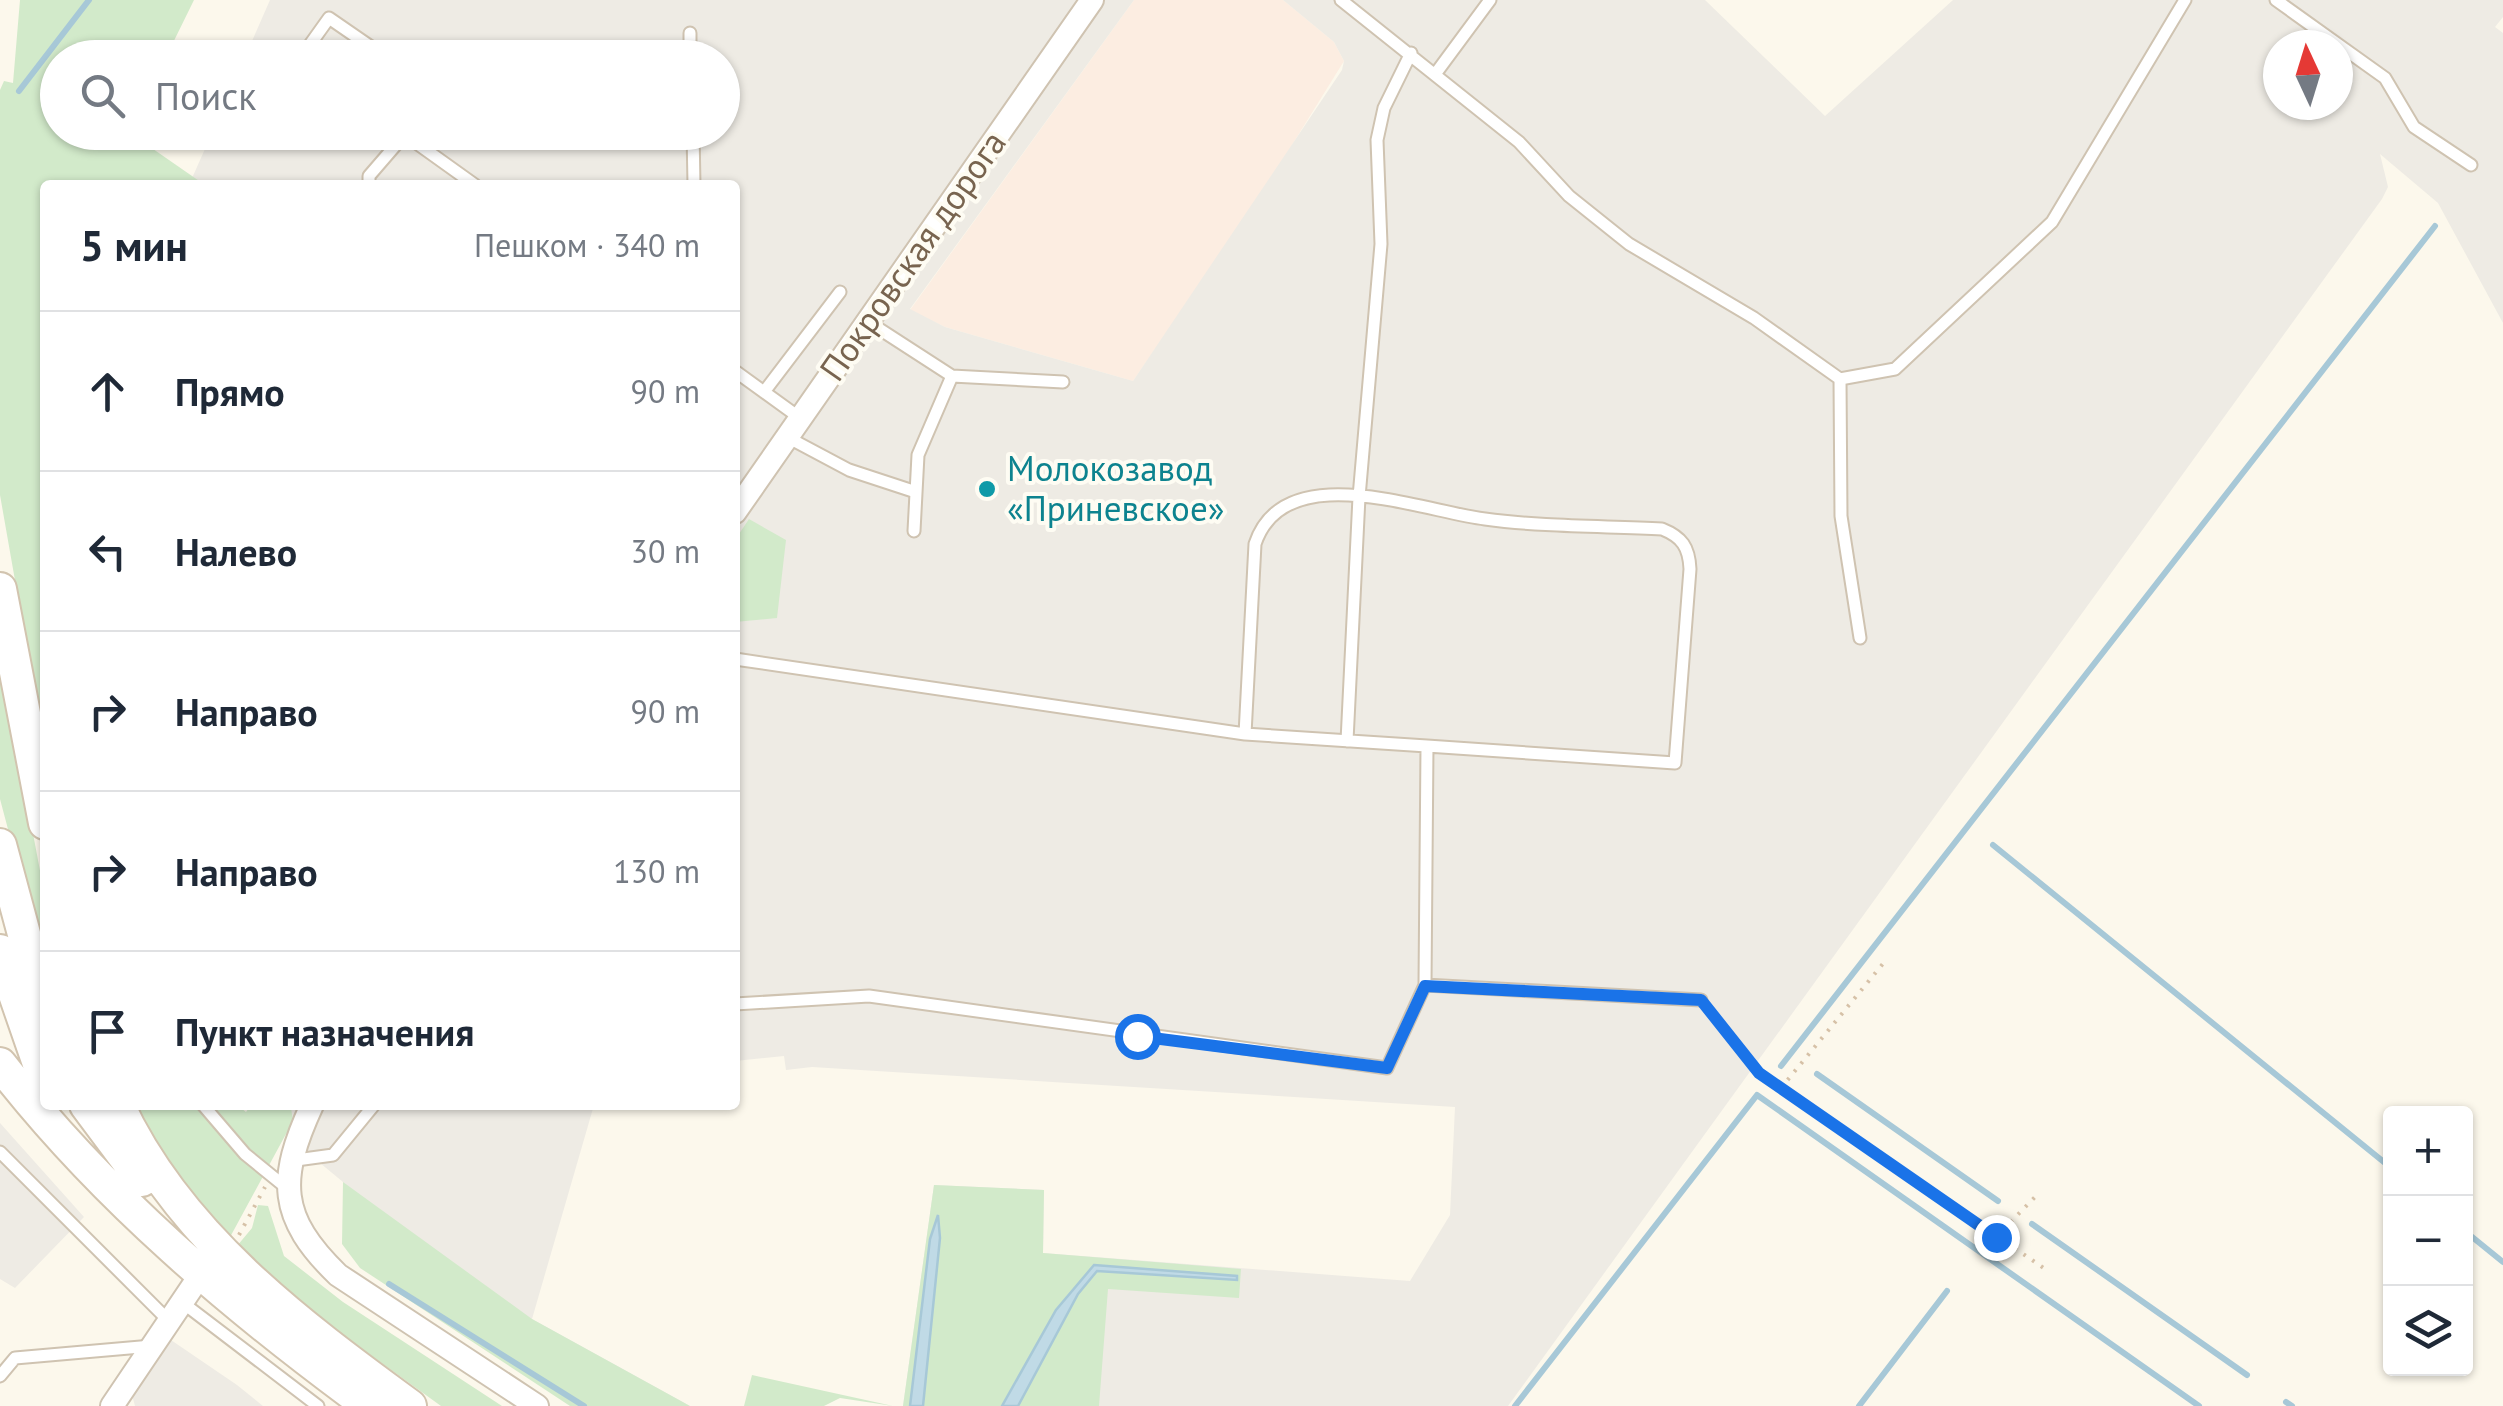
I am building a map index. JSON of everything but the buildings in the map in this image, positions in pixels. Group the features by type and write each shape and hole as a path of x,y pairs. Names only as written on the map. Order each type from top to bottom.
{"main road":[{"path":"0,589 40,797"},
{"path":"0,845 40,993"},
{"path":"0,952 40,1067"},
{"path":"0,1064 40,1110"},
{"path":"40,1110 95,1173 208,1260 368,1406"},
{"path":"60,1110 95,1173"},
{"path":"90,1110 144,1182 188,1228 208,1260 263,1293 410,1406"},
{"path":"121,1110 208,1260"}],"street":[{"name":"Покровская дорога","path":"740,505 1092,0"},
{"path":"310,1110 289,1161 288,1190 294,1222 338,1275 537,1406"},
{"path":"112,1406 208,1260"}],"lane":[{"path":"1341,0 1436,73 1629,244 1754,318 1840,379 1895,368 2052,222 2185,0"},
{"path":"1436,73 1490,0"},
{"path":"2276,0 2385,78 2414,128 2472,166"},
{"path":"313,40 329,18 360,40"},
{"path":"690,33 690,40"},
{"path":"1347,741 1359,497 1380,244 1377,140 1384,108 1411,54"},
{"path":"369,180 391,150"},
{"path":"426,150 468,180"},
{"path":"693,150 694,180"},
{"path":"764,392 840,292"},
{"path":"867,321 952,376 1063,382"},
{"path":"740,375 764,392 793,427 850,470 916,492"},
{"path":"914,532 918,455 952,376"},
{"path":"1840,379 1841,516 1860,638"},
{"path":"740,660 1245,734 1674,763 1689,552 1678,536 1662,529 1483,519 1398,498 1295,501 1275,510 1262,523 1255,544 1245,734"},
{"path":"740,1004 869,996 1387,1068 1425,986 1428,746"},
{"path":"1425,986 1701,1000"},
{"path":"207,1110 245,1154 288,1190"},
{"path":"289,1161 333,1156 370,1110"},
{"path":"0,1152 176,1313 318,1406"},
{"path":"0,1376 15,1358 155,1346"}],"path":[{"path":"1781,1088 1886,960"},
{"path":"1701,1000 1759,1073 2048,1271"},
{"path":"1996,1237 2038,1194"}],"shaded area":[{"path":"270,0 1134,0 910,309 945,327 1133,381 1342,70 1344,61 1334,42 1283,0 1705,0 1825,116 1953,0 2503,0 2503,17 2495,27 2503,33 2503,323 2438,203 2380,154 2388,187 2382,199 1508,1406 903,1406 934,1185 1044,1190 1043,1253 1410,1281 1450,1215 1455,1107 812,1067 786,1070 784,1056 740,1060 740,180 191,180 204,150 740,150 740,40 252,40"},
{"path":"1134,0 1283,0 1334,42 1344,61 1258,200 1133,381 945,327 910,310"},
{"path":"256,1110 593,1110 532,1319 690,1406 479,1311 343,1182"},
{"path":"0,1123 84,1217 15,1288 0,1279"},
{"path":"168,1338 263,1406 135,1406 131,1391"}],"green space":[{"path":"20,0 194,0 174,40 40,40 40,150 155,150 198,180 40,180 40,723 0,495 0,90 4,81 13,83"},
{"path":"749,519 786,540 777,618 740,622 740,532"},
{"path":"0,659 40,871 40,950 0,799"},
{"path":"132,1110 291,1110 293,1121 229,1239 200,1209"},
{"path":"343,1182 532,1319 690,1406 570,1406 360,1268 342,1244"},
{"path":"934,1185 1044,1190 1043,1253 1241,1269 1239,1298 1108,1289 1099,1406 1018,1406 1078,1294 1097,1271 1237,1280 1094,1265 1056,1310 1002,1406 923,1406 940,1238 938,1219 930,1239 910,1406 903,1406"},
{"path":"258,1205 268,1206 284,1256 343,1302 502,1406 441,1406 326,1323 237,1246 252,1228"},
{"path":"752,1375 893,1406 840,1398 824,1406 744,1406"}],"water":[{"path":"938,1215 940,1238 923,1406 910,1406 930,1239"},
{"path":"1094,1265 1237,1276 1237,1280 1097,1271 1078,1294 1018,1406 1002,1406 1056,1310"}],"waterway":[{"path":"58,40 89,0"},
{"path":"19,91 40,64"},
{"path":"1781,1066 2435,226"},
{"path":"1993,845 2383,1161"},
{"path":"1817,1074 1998,1201"},
{"path":"1515,1406 1757,1095 2199,1406"},
{"path":"2032,1224 2247,1375"},
{"path":"2473,1238 2503,1262"},
{"path":"389,1284 584,1406"},
{"path":"1859,1406 1947,1291"},
{"path":"2286,1402 2292,1406"}],"place":[{"name":"Молокозавод «Приневское»","path":"987,489"}],"route":[{"path":"1137,1036 1387,1068 1425,986 1701,1000 1759,1073 1996,1237"}]}
